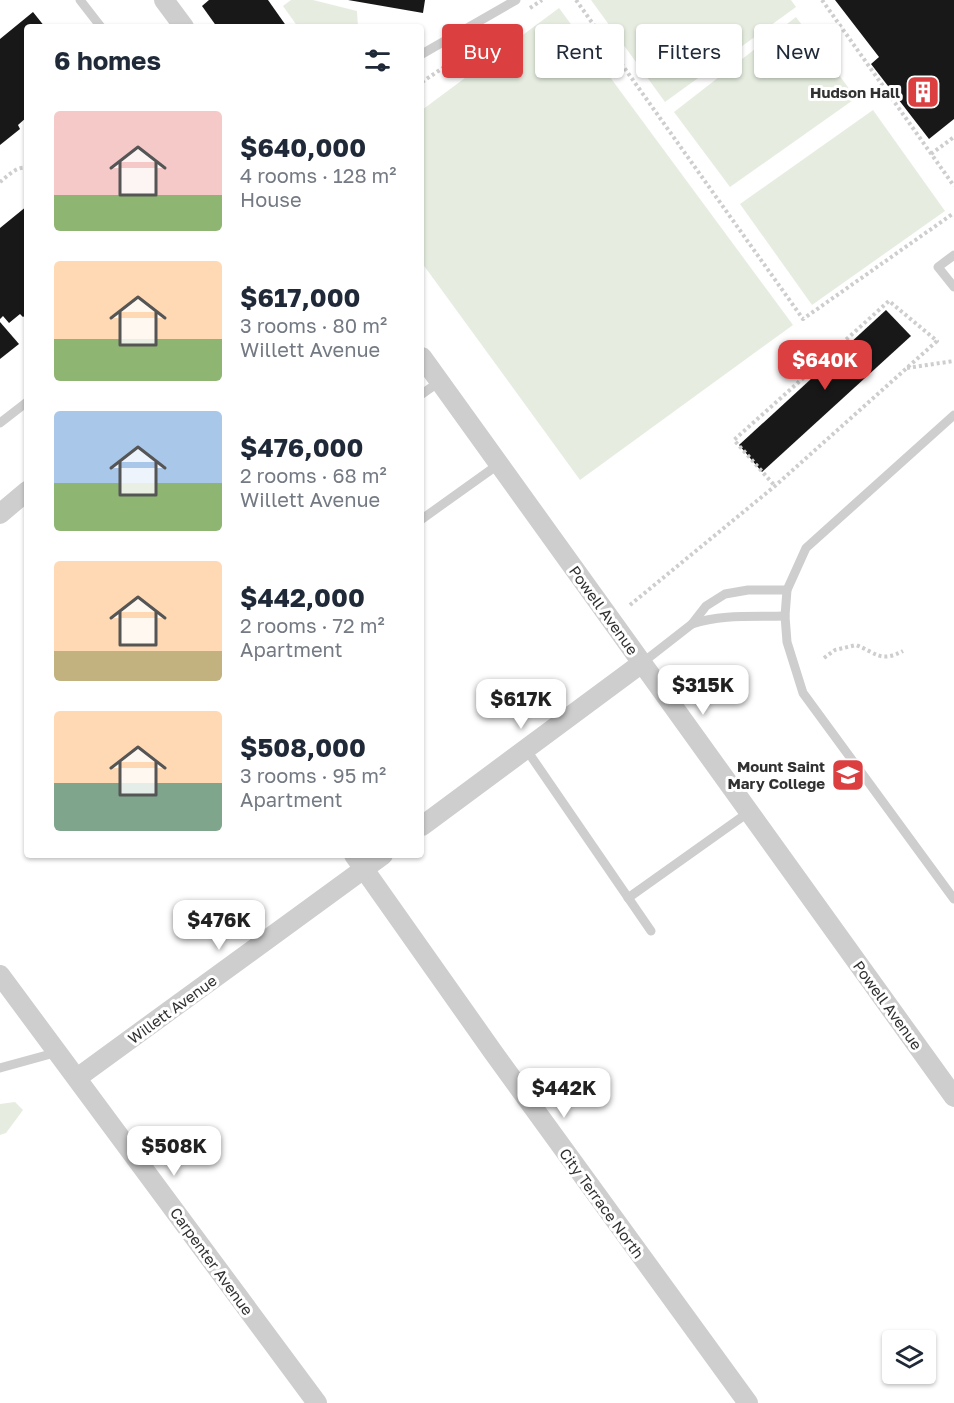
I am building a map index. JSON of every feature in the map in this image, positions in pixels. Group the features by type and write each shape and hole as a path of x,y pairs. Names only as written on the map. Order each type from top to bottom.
{"street":[{"path":"164,0 182,24"},
{"name":"Powell Avenue","path":"424,360 954,1097"},
{"path":"0,514 24,494"},
{"path":"424,825 642,663"},
{"name":"Willett Avenue","path":"77,1078 359,862"},
{"name":"City Terrace North","path":"359,862 500,1062 748,1403"},
{"name":"Carpenter Avenue","path":"0,975 317,1403"}],"lane":[{"path":"80,0 99,24"},
{"path":"424,53 516,0"},
{"path":"954,255 938,267 954,287"},
{"path":"424,393 440,382"},
{"path":"0,423 24,404"},
{"path":"954,415 806,548 787,590 785,616 787,642 802,693 954,899"},
{"path":"424,518 499,464"},
{"path":"642,663 692,624 706,606 724,594 748,590 787,590"},
{"path":"692,624 724,617 785,616"},
{"path":"526,749 651,931"},
{"path":"628,898 749,812"},
{"path":"0,1068 58,1052"}],"path":[{"path":"523,13 542,0"},
{"path":"576,0 803,319 954,213"},
{"path":"822,0 954,186"},
{"path":"424,81 442,68"},
{"path":"932,154 954,137"},
{"path":"0,182 16,169 24,168"},
{"path":"630,604 774,486 937,341 889,301 734,440 774,486"},
{"path":"907,368 954,361"},
{"path":"824,658 835,650 856,645 883,658 903,651"}],"shaded area":[{"path":"291,0 313,0 357,11 358,24 296,24 283,6"},
{"path":"591,0 791,0 796,7 773,24 754,24 754,37 742,46 742,24 636,24 636,62 624,45 624,24 608,24"},
{"path":"559,8 571,24 538,24"},
{"path":"796,17 801,24 787,24"},
{"path":"535,26 535,78 611,78 793,325 580,480 424,266 424,109 465,78 523,78 523,35"},
{"path":"754,50 754,78 841,78 856,98 730,187 674,112 718,78 742,78 742,59"},
{"path":"648,78 698,78 665,102"},
{"path":"873,110 945,211 812,305 740,204"},
{"path":"15,1102 23,1110 6,1133 0,1135 0,1104"}],"building":[{"path":"209,0 268,0 285,24 215,24 202,6"},
{"path":"348,0 425,0 423,13"},
{"name":"Hudson Hall","path":"835,0 954,0 954,119 929,139 871,64 879,57"},
{"path":"33,12 43,24 24,24 24,120 18,125 20,129 0,145 0,39"},
{"path":"24,208 24,316 20,314 9,323 3,316 0,319 0,228"},
{"path":"886,310 911,336 762,472 739,445"},
{"path":"0,322 19,344 0,359"}],"place":[{"name":"Hudson Hall","path":"923,92"},
{"name":"Mount Saint Mary College","path":"848,775"}]}
